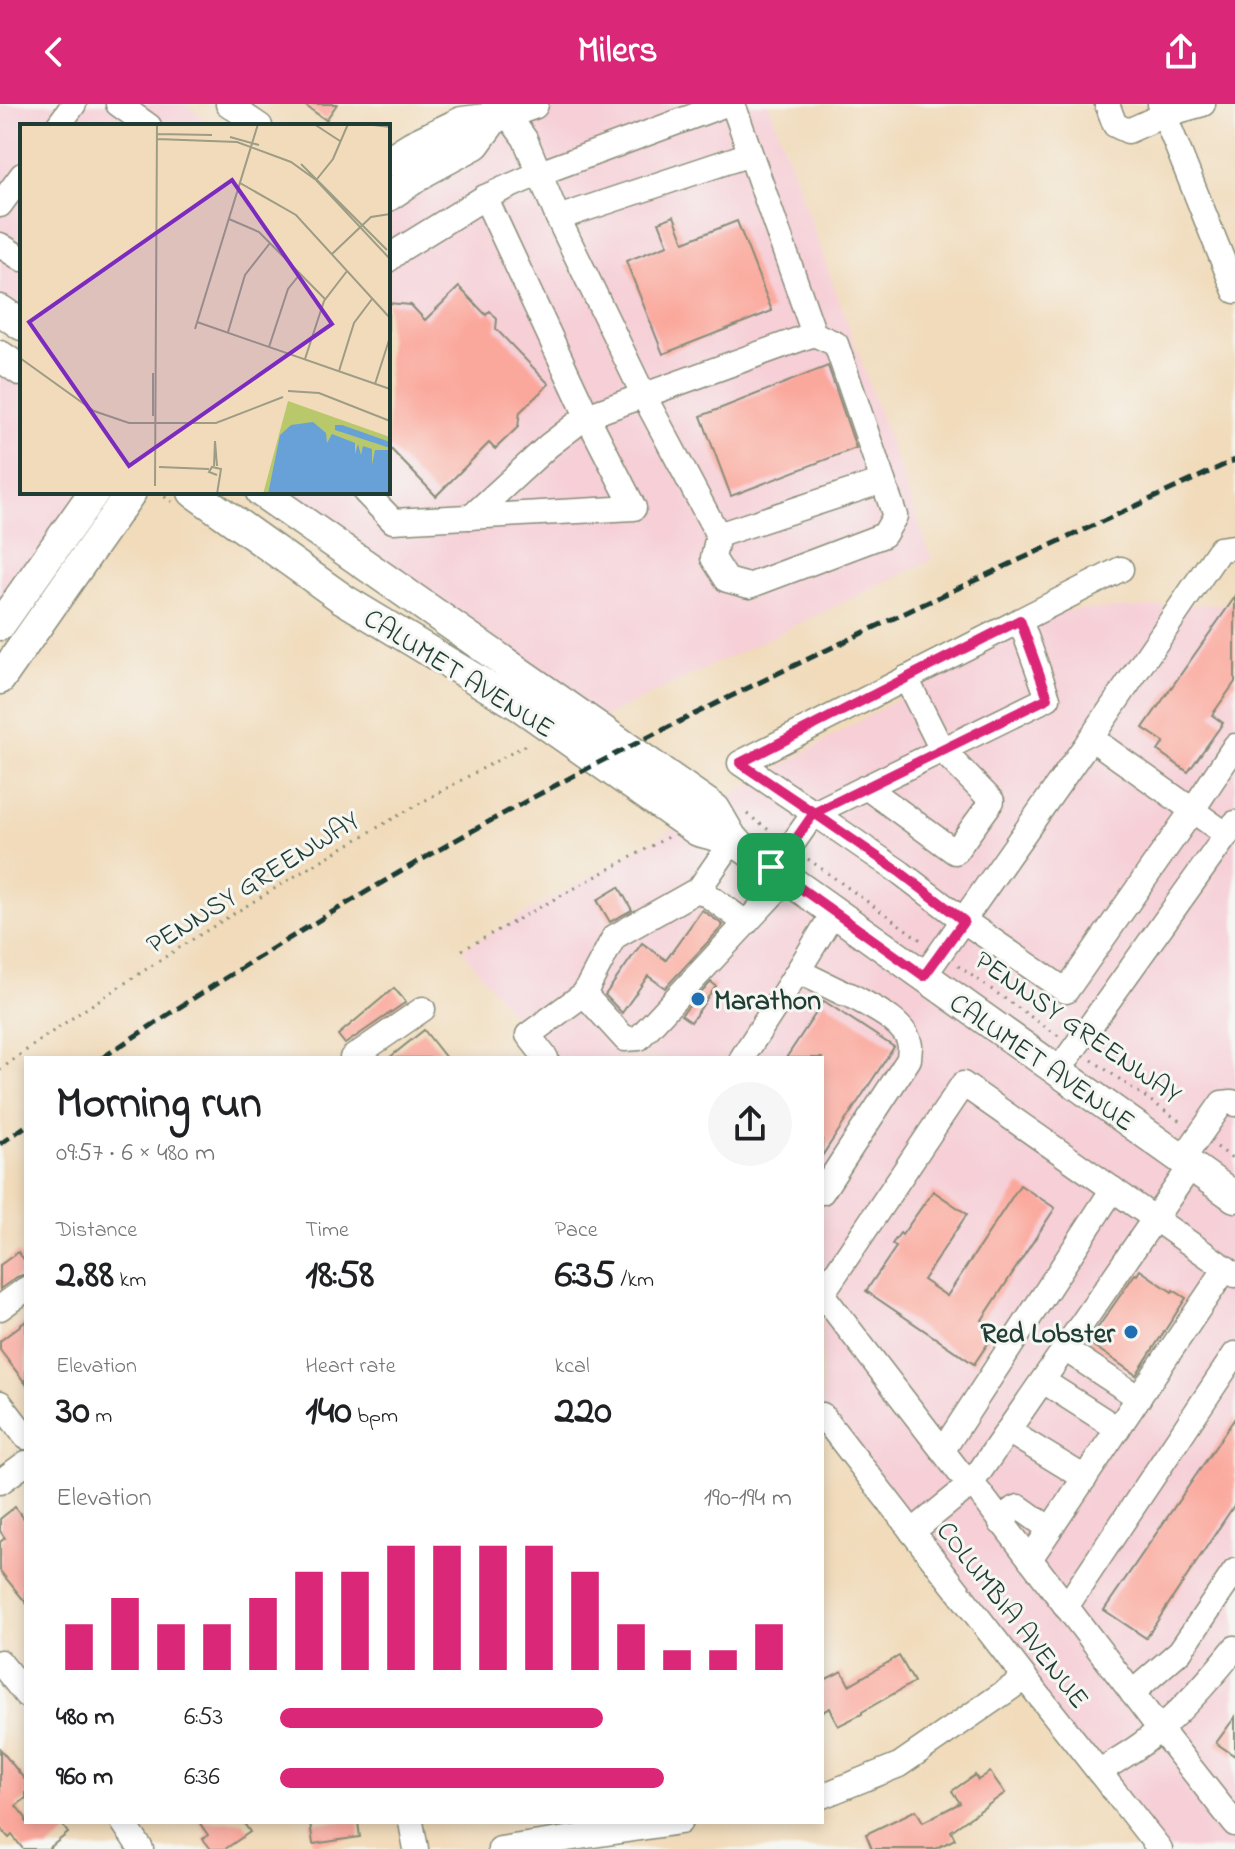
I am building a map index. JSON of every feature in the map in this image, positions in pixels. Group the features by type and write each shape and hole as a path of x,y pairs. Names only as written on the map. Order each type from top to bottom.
{"main road":[{"path":"390,160 462,122 507,110"},
{"path":"390,195 475,144 507,110"},
{"path":"0,310 20,324"},
{"path":"0,356 20,370"},
{"path":"0,625 93,494"},
{"path":"0,679 130,494"},
{"name":"CALUMET AVENUE","path":"178,494 523,708 698,831 733,840 783,864 834,912 932,964 1066,1060 1187,1163 1235,1197"},
{"name":"CALUMET AVENUE","path":"264,494 715,809 733,840"}],"street":[{"path":"118,104 146,124"},
{"path":"228,104 257,124"},
{"path":"390,258 485,197 540,173 726,104"},
{"path":"733,104 814,334"},
{"path":"1107,104 1115,125 1128,131 1162,110 1203,104"},
{"path":"471,517 548,446 587,416 644,396 814,334 836,344 895,516 884,535 749,586 727,580 713,558 718,535 644,396 558,218 525,139 507,110"},
{"path":"1162,110 1235,291"},
{"path":"558,218 750,154"},
{"path":"0,205 20,178"},
{"path":"367,494 393,521 634,508 587,416 485,197"},
{"path":"718,535 883,481"},
{"path":"932,964 1220,549 1235,547"},
{"path":"1121,569 740,763 1066,991 1235,746"},
{"path":"584,994 625,1039 639,1038 746,923 814,813 1048,698 1020,620"},
{"path":"866,787 955,852 992,801 942,750 906,678"},
{"path":"1066,1060 1231,829 1192,811 1091,738"},
{"path":"544,1056 528,1035 584,994 614,937 699,889 733,840"},
{"path":"699,889 746,923"},
{"path":"743,1056 834,912"},
{"path":"798,971 850,995 896,1023 910,1045 909,1059 824,1190"},
{"path":"355,1056 423,1009"},
{"path":"824,1291 963,1084 1231,1272 1139,1398 1030,1559"},
{"path":"912,1532 971,1484 1155,1218 1200,1135 1222,1103 1235,1104"},
{"path":"943,1450 1113,1189"},
{"path":"0,1308 24,1290"},
{"path":"824,1297 1235,1824"},
{"path":"1065,1349 1139,1398"},
{"path":"1066,1607 1235,1354"},
{"path":"1043,1381 1118,1429"},
{"path":"0,1403 24,1434"},
{"name":"COLUMBIA AVENUE","path":"824,1418 1160,1849"},
{"path":"1008,1431 1085,1478"},
{"path":"0,1482 24,1464"},
{"path":"1001,1523 1012,1510 1019,1507 1050,1529"},
{"path":"1132,1693 1180,1651 1233,1579"},
{"path":"1099,1772 1146,1741 1205,1687 1235,1648"},
{"path":"0,1662 24,1692"},
{"path":"824,1795 899,1765 1025,1678"},
{"path":"124,1824 141,1849"},
{"path":"411,1824 416,1849"},
{"path":"500,1849 667,1824"}],"path":[{"name":"PENNSY GREENWAY","path":"0,1070 118,988 275,887 421,801 534,741"},
{"name":"PENNSY GREENWAY","path":"744,812 783,864 932,964 1066,1060 1200,1135 1235,1160"},
{"path":"462,950 669,838"}],"shaded area":[{"path":"0,104 184,104 212,124 20,124 20,317 0,302"},
{"path":"550,104 769,104 932,560 598,720 275,494 390,494 390,202 498,123"},
{"path":"0,360 20,374 20,494 88,494 0,619"},
{"path":"1235,603 1235,1849 1161,1849 824,1416 824,1056 544,1056 462,950 1051,611"}],"building":[{"path":"303,104 337,104 326,120"},
{"path":"674,216 684,242 737,221 772,311 663,354 626,261 668,245 659,222"},
{"path":"459,287 486,315 490,311 497,319 496,329 549,384 520,412 518,427 495,449 489,443 436,496 390,448 390,303 411,305 425,320"},
{"path":"828,366 856,448 731,496 701,416"},
{"path":"1235,597 1235,682 1212,715 1223,723 1188,772 1158,751 1164,742 1143,728"},
{"path":"619,887 632,910 610,922 597,900"},
{"name":"Marathon","path":"702,910 723,925 721,928 665,988 648,976 622,1013 605,995 642,943 666,960"},
{"path":"711,982 716,986 691,1022 681,1015"},
{"path":"394,988 406,1002 345,1044 338,1035"},
{"path":"824,1001 894,1047 824,1153 824,1056 787,1056"},
{"path":"424,1030 444,1056 392,1056"},
{"path":"1020,1185 1055,1208 982,1320 997,1330 974,1364 866,1291 896,1247 892,1244 900,1233 902,1235 933,1191 967,1214 923,1280 947,1296"},
{"path":"18,1252 24,1260 24,1275 0,1289 0,1265"},
{"name":"Red Lobster","path":"1140,1270 1186,1298 1136,1375 1088,1342"},
{"path":"24,1323 24,1381 0,1350 0,1341"},
{"path":"1235,1418 1235,1504 1146,1638 1104,1610"},
{"path":"15,1507 24,1518 24,1601 0,1571 0,1542 5,1538 0,1531 0,1519"},
{"path":"899,1656 914,1682 838,1726 830,1708 824,1711 824,1680 842,1671 849,1685"},
{"path":"1235,1717 1235,1756 1216,1743"},
{"path":"0,1749 24,1779 24,1800 16,1806 24,1816 24,1824 61,1824 68,1833 48,1849 23,1849 12,1835 9,1838 0,1828"},
{"path":"990,1772 1005,1793 951,1831 955,1839 935,1849 872,1849 866,1834 916,1810 923,1822 960,1803 952,1791 975,1775 978,1780"},
{"path":"200,1824 244,1824 250,1832 225,1849 211,1849 203,1839 208,1835"},
{"path":"310,1824 358,1824 360,1837 313,1844"}],"railway":[{"path":"105,1056 361,895 561,782 779,673 1235,460"},
{"path":"0,1144 24,1127"}],"place":[{"name":"Marathon","path":"698,999"},
{"name":"Red Lobster","path":"1131,1332"}],"route":[{"path":"771,867 791,846 814,813 740,763 1020,620 1048,698 814,813 964,921 924,976 771,867"}]}
